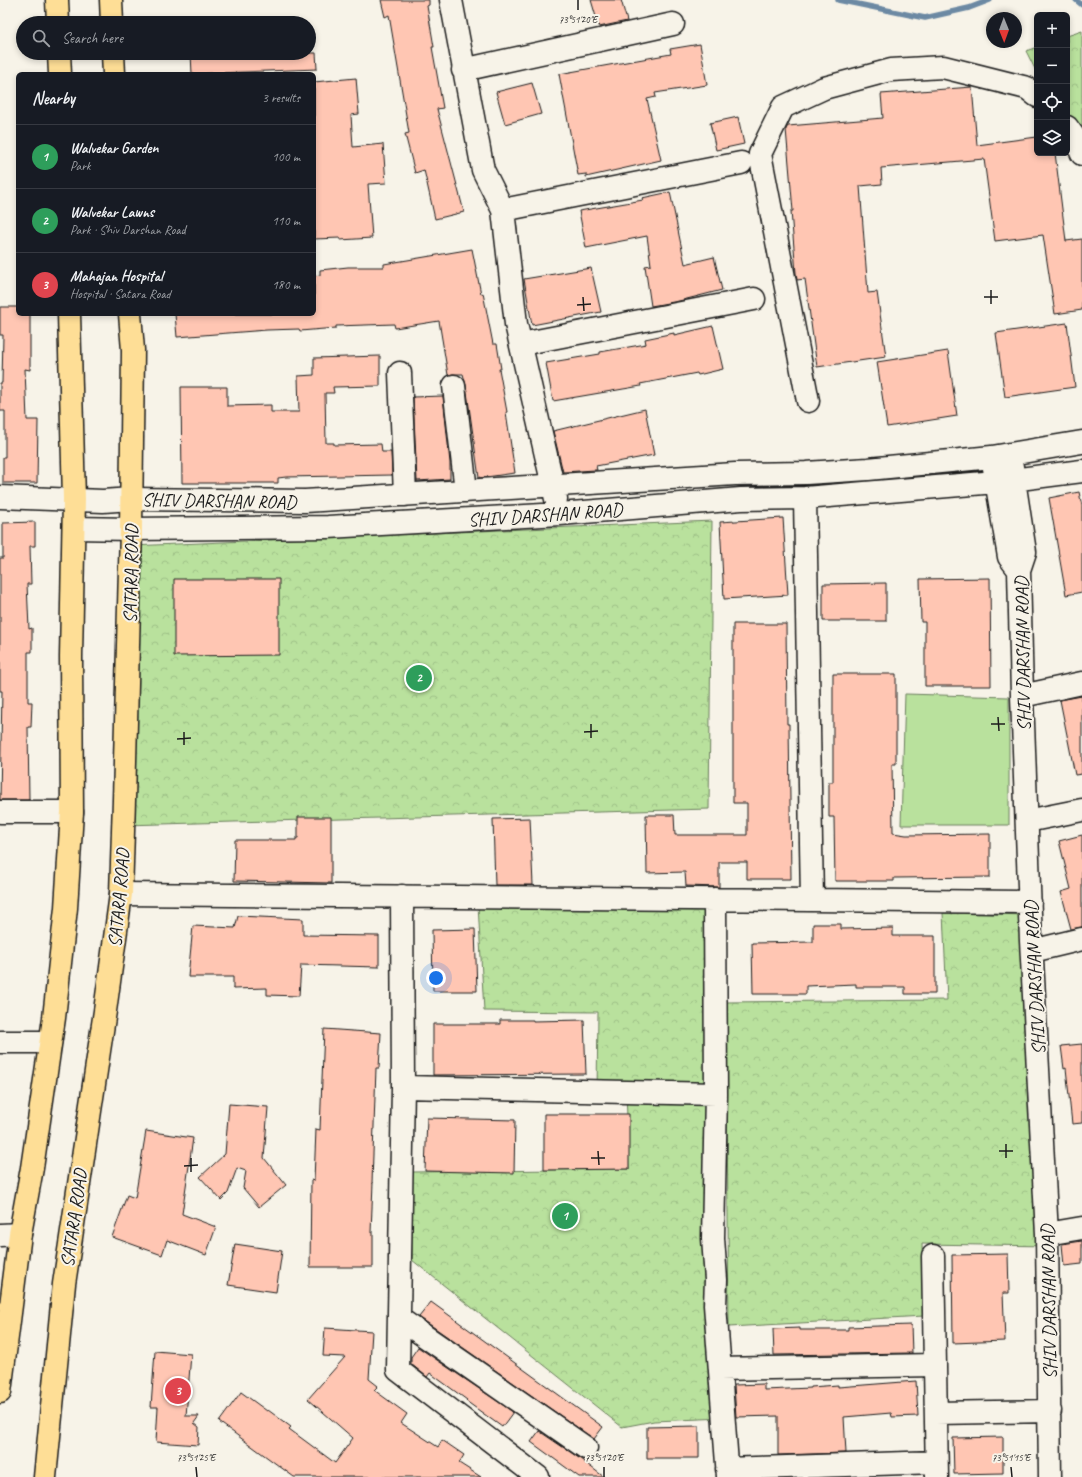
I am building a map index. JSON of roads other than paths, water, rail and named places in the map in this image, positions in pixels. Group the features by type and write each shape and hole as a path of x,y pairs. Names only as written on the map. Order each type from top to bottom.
{"highway":[{"path":"57,0 58,16"},
{"path":"111,0 112,16"},
{"path":"59,60 60,72"},
{"path":"113,60 114,72"},
{"path":"0,1392 10,1235 32,1168 50,1042 66,908 72,812 71,657 74,528 69,316"},
{"name":"SATARA ROAD","path":"45,1477 64,1284 106,1011 121,894 131,529 133,350 130,316"}],"street":[{"path":"451,0 483,170 503,210 516,324 560,514"},
{"path":"463,70 673,24"},
{"path":"808,401 760,154 783,107 824,88 891,70 935,67 943,67 1026,88 1034,94"},
{"path":"1070,131 1075,138 1082,154"},
{"path":"503,210 741,163"},
{"path":"521,344 754,299"},
{"path":"400,373 405,495"},
{"path":"454,386 466,491"},
{"name":"SHIV DARSHAN ROAD","path":"0,497 103,500 305,501 736,474 806,473 1001,456 1082,442"},
{"name":"SHIV DARSHAN ROAD","path":"1001,456 1005,481 1025,552 1019,570 1022,696 1032,951 1047,1234 1050,1477"},
{"name":"SHIV DARSHAN ROAD","path":"74,528 131,529 328,527 560,514 741,499 805,498 1005,481 1082,471"},
{"path":"805,498 812,900"},
{"path":"1022,696 1082,683"},
{"path":"1027,821 1082,810"},
{"path":"0,812 72,812"},
{"path":"121,894 1030,902"},
{"path":"402,896 403,1087 398,1370 538,1477"},
{"path":"715,899 716,1094 713,1238 716,1280 715,1305 728,1473 936,1470 933,1256"},
{"path":"1032,951 1082,939"},
{"path":"0,1042 50,1042"},
{"path":"403,1087 716,1094"},
{"path":"1047,1234 1082,1228"},
{"path":"400,1319 586,1448"},
{"path":"720,1369 935,1366"},
{"path":"936,1413 1050,1411"}],"waterway":[{"path":"838,0 925,18 969,8 990,0"},
{"path":"1076,0 1082,5"}],"place":[{"name":"Walvekar Lawns","path":"419,678"},
{"name":"Walvekar Garden","path":"565,1216"},
{"name":"Mahajan Hospital","path":"178,1391"}]}
